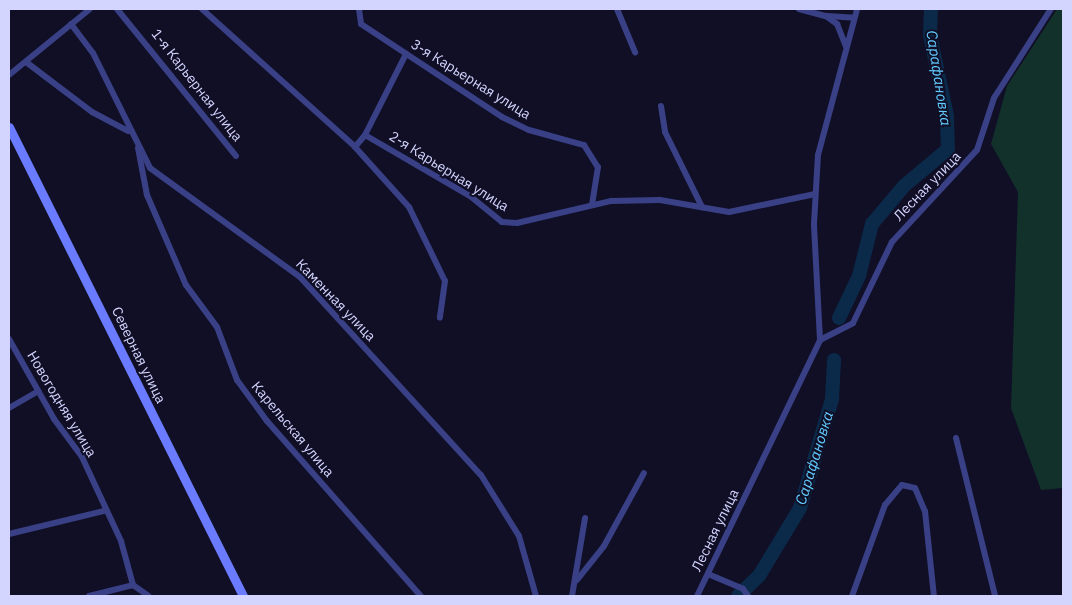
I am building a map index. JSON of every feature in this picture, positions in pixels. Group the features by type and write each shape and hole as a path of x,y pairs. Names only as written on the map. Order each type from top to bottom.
{"main road":[{"name":"Северная улица","path":"9,127 243,596"}],"street":[{"path":"9,75 90,9"},
{"name":"1-я Карьерная улица","path":"117,9 236,156"},
{"path":"202,9 354,147 409,207 433,251 445,281 440,318"},
{"name":"3-я Карьерная улица","path":"359,9 361,24 509,120 584,145 598,167 592,205"},
{"path":"617,9 636,52"},
{"path":"798,9 826,16 854,18"},
{"name":"Лесная улица","path":"697,596 820,340 815,194 818,155 857,9"},
{"name":"Лесная улица","path":"820,340 853,323 892,242 978,150 994,98 1051,9"},
{"path":"826,16 837,24 847,47"},
{"name":"Каменная улица","path":"71,24 98,61 128,131 150,168 300,277 450,437 481,475 519,536 536,596"},
{"path":"354,147 365,135 406,54"},
{"path":"26,62 92,112 128,131"},
{"path":"661,106 665,132 702,207"},
{"name":"2-я Карьерная улица","path":"365,135 470,196 502,222 517,223 592,205 660,200 729,212 758,209 815,194"},
{"name":"Карельская улица","path":"138,147 147,195 186,285 217,327 237,380 267,421 421,596"},
{"name":"Новогодняя улица","path":"9,339 38,391 82,457 104,511 121,541 133,585"},
{"path":"9,408 38,391"},
{"path":"956,438 994,596"},
{"path":"577,580 604,546 644,473"},
{"path":"852,596 885,504 902,485 915,488 925,511 934,596"},
{"path":"9,534 104,511"},
{"path":"572,596 577,580 585,518"},
{"path":"708,574 745,592"},
{"path":"89,596 133,585 150,596"}],"green space":[{"path":"1057,9 1063,9 1063,488 1041,490 1011,408 1018,192 991,144 1007,86"}],"waterway":[{"name":"Сарафановка","path":"839,318 859,276 872,224 904,186 948,149 947,116 930,35 931,9"},
{"name":"Сарафановка","path":"738,596 759,576 800,508 832,399 834,360"}]}
